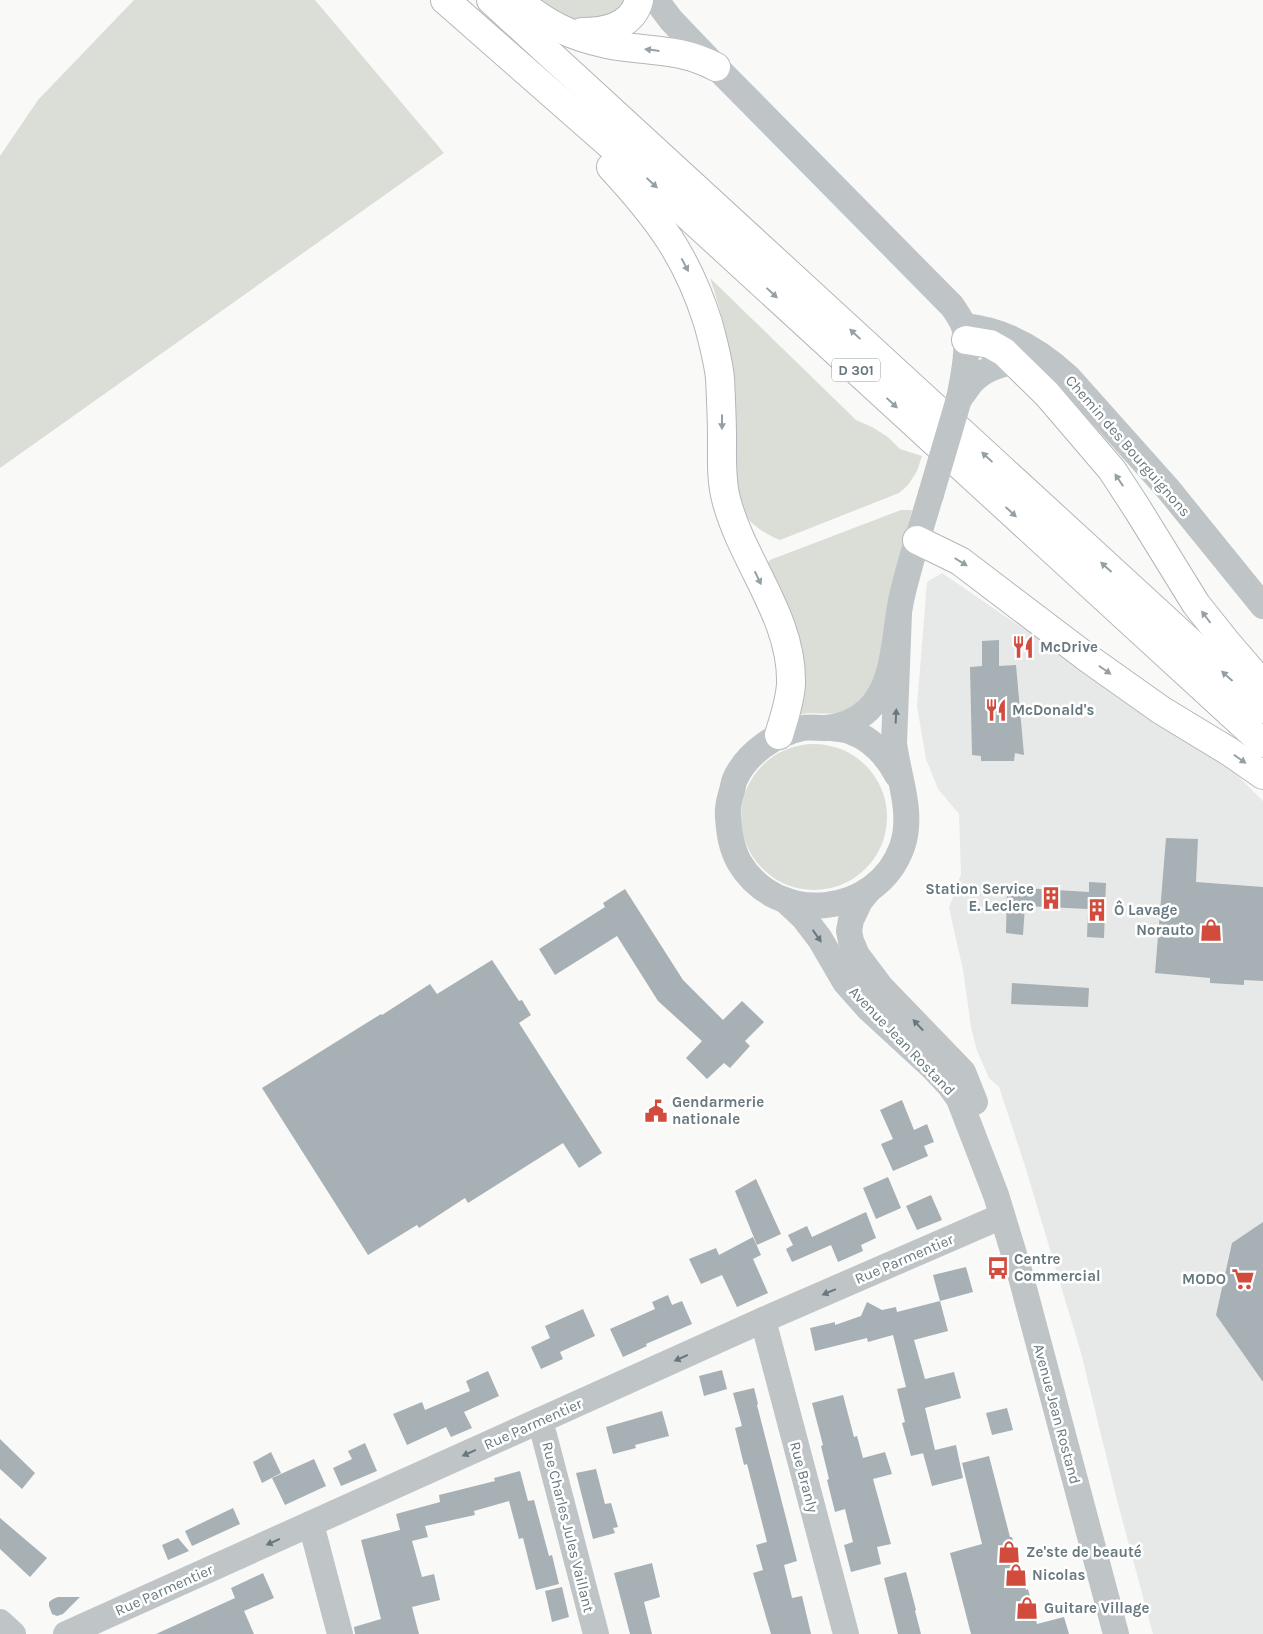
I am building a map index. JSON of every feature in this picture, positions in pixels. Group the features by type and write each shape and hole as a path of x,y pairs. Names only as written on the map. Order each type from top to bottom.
{"highway":[{"path":"444,0 588,143 636,194 672,241 687,268 697,291 714,343 720,375 723,482 726,501 749,559 778,620 788,650 791,683 779,735"},
{"name":"D 301","path":"444,0 633,165 1263,743"},
{"name":"D 301","path":"491,0 1050,516 1263,708"},
{"path":"517,0 535,14 575,36 608,44 676,52 691,56 716,67"},
{"path":"556,27 576,32 612,29 624,22 637,9 640,0"},
{"path":"965,333 998,347 1047,394 1112,470 1196,604 1226,643 1258,679 1263,699"},
{"path":"917,540 960,561 1161,710 1230,752 1263,775"}],"street":[{"path":"656,0 671,20 716,67 952,306 965,333 964,367 959,399 902,592 887,679 880,694 868,710 856,719 829,728"},
{"name":"Chemin des Bourguignons","path":"965,333 990,329 1020,342 1050,360 1068,377 1168,489 1263,606"},
{"path":"959,399 972,382 983,372 1014,362 1035,358 1050,360"},
{"path":"1138,510 1168,489"},
{"path":"898,612 894,743 902,782 907,820 902,847 889,871 868,890 844,902 825,906 807,905 785,900 774,895 754,881 739,862 730,839 727,808 736,778 754,753 779,735 803,728 829,728 851,732 874,744 888,759 902,782"},
{"name":"Avenue Jean Rostand","path":"868,890 860,900 851,920 850,934 854,948 881,987 962,1072 977,1108 999,1206"},
{"name":"Avenue Jean Rostand","path":"785,900 804,918 820,939 845,982 869,1009 934,1069 959,1099 999,1206 1024,1285 1116,1634"},
{"name":"Rue Parmentier","path":"66,1634 763,1320 999,1206"},
{"name":"Rue Branly","path":"763,1320 846,1634"},
{"name":"Rue Charles Jules Vaillant","path":"539,1421 596,1634"},
{"path":"311,1524 340,1634"},
{"path":"0,1622 13,1634"}],"shaded area":[{"path":"134,0 315,0 444,153 0,468 0,156 38,100"},
{"path":"535,0 629,0 620,12 582,21 558,15"},
{"path":"710,278 856,420 888,437 900,449 922,456 917,471 908,485 899,493 780,540 761,530 746,516 740,503 735,476 734,403 731,361 719,305"},
{"path":"901,510 912,510 898,565 879,675 869,699 842,714 808,713 798,715 764,566 770,560"},
{"path":"942,573 1237,775 1263,801 1263,1634 1153,1634 1118,1504 1081,1353 1025,1166 999,1087 989,1078 977,1051 971,1027 963,970 949,908 961,874 959,814 938,789 926,759 917,706 927,582"},
{"path":"814,744 842,749 866,765 882,789 887,817 882,845 866,869 842,885 814,890 786,885 762,869 746,845 741,817 746,789 762,765 786,749"}],"building":[{"name":"McDonald's","path":"999,640 999,666 1016,665 1024,755 1015,753 1014,761 981,761 981,756 972,755 970,667 982,666 982,641"},
{"name":"Norauto","path":"1166,838 1198,839 1196,882 1263,887 1263,981 1244,980 1244,985 1210,983 1210,978 1155,973"},
{"path":"1089,882 1106,883 1104,938 1087,937 1088,909 1025,906 1023,935 1006,933 1007,887 1089,892"},
{"path":"625,889 683,980 723,1020 742,1001 764,1022 745,1041 750,1046 730,1068 724,1063 707,1079 686,1058 702,1041 658,1001 617,936 555,975 539,949 605,907 603,903"},
{"path":"492,960 519,1001 522,1000 531,1015 519,1023 602,1153 579,1168 563,1143 468,1203 465,1198 419,1228 417,1225 368,1255 262,1088 430,984 437,994"},
{"path":"1012,983 1089,988 1088,1007 1011,1004"},
{"path":"902,1100 914,1130 927,1124 934,1142 924,1146 928,1156 893,1171 881,1144 893,1139 880,1110"},
{"path":"888,1177 901,1208 876,1219 863,1188"},
{"path":"756,1179 781,1234 757,1245 735,1191"},
{"path":"931,1195 942,1220 917,1230 906,1206"},
{"path":"866,1212 876,1238 861,1245 863,1251 838,1262 831,1245 792,1262 786,1249 793,1245 788,1235 807,1226 812,1237"},
{"name":"MODO","path":"1263,1222 1263,1382 1216,1315 1232,1243"},
{"path":"753,1237 761,1255 753,1259 768,1293 737,1307 722,1275 701,1284 689,1259 716,1248 719,1255"},
{"path":"966,1267 973,1292 940,1301 933,1275"},
{"path":"668,1295 672,1305 682,1301 692,1324 646,1344 647,1346 623,1357 610,1329 655,1309 652,1302"},
{"path":"940,1301 948,1331 914,1340 925,1379 954,1372 961,1398 925,1408 935,1450 956,1445 963,1478 932,1486 923,1453 911,1456 902,1423 905,1422 897,1389 906,1387 893,1335 868,1342 867,1338 815,1351 810,1328 835,1322 835,1325 861,1316 867,1302 882,1310 896,1307 897,1312"},
{"path":"583,1309 595,1336 560,1352 563,1359 541,1369 531,1347 550,1338 545,1326"},
{"path":"722,1370 727,1389 704,1396 699,1376"},
{"path":"488,1371 499,1396 464,1412 472,1428 451,1437 446,1427 407,1445 393,1414 422,1402 425,1410 470,1391 466,1381"},
{"path":"754,1388 797,1561 784,1565 792,1598 802,1596 811,1634 771,1634 753,1573 763,1570 756,1545 767,1542 747,1464 744,1465 735,1428 742,1426 733,1393"},
{"path":"843,1395 854,1437 857,1436 863,1458 885,1452 892,1474 873,1479 891,1544 877,1547 881,1564 851,1572 844,1545 853,1542 845,1509 835,1512 827,1480 829,1479 821,1446 823,1445 812,1403"},
{"path":"1007,1408 1013,1430 992,1435 986,1413"},
{"path":"662,1411 669,1436 635,1445 636,1448 613,1454 606,1427"},
{"path":"0,1439 35,1473 22,1489 0,1469"},
{"path":"365,1443 377,1471 341,1486 333,1468 352,1459 348,1451"},
{"path":"271,1452 281,1473 262,1483 253,1462"},
{"path":"989,1456 1010,1537 1012,1537 1037,1624 1064,1617 1069,1634 971,1634 950,1553 982,1544 962,1463"},
{"path":"314,1459 326,1486 285,1505 272,1478"},
{"path":"596,1469 605,1504 611,1503 618,1527 613,1528 615,1533 593,1539 576,1473"},
{"path":"520,1471 528,1501 534,1500 549,1556 552,1555 559,1584 536,1590 523,1538 519,1539 509,1501 474,1511 475,1515 425,1526 428,1537 412,1541 422,1577 434,1574 440,1600 412,1607 419,1634 355,1634 354,1627 381,1619 361,1540 400,1530 396,1514 440,1502 439,1495 495,1481 494,1478"},
{"path":"233,1508 240,1524 192,1546 185,1531"},
{"path":"0,1518 47,1558 30,1577 0,1549"},
{"path":"178,1538 189,1551 168,1560 162,1545"},
{"path":"652,1563 660,1597 644,1602 652,1634 630,1634 614,1573"},
{"path":"906,1572 921,1634 898,1634 884,1578"},
{"path":"263,1573 274,1598 244,1611 254,1634 156,1634 235,1598 231,1588"},
{"path":"562,1587 569,1617 552,1622 545,1591"},
{"path":"58,1597 80,1597 63,1614 57,1616 52,1614 49,1602"}],"place":[{"name":"McDrive","path":"1023,647"},
{"name":"McDonald's","path":"996,710"},
{"name":"Station Service E. Leclerc","path":"1051,898"},
{"name":"Ô Lavage","path":"1097,910"},
{"name":"Norauto","path":"1211,930"},
{"name":"Gendarmerie nationale","path":"656,1111"},
{"name":"Centre Commercial","path":"998,1268"},
{"name":"MODO","path":"1243,1279"},
{"name":"Ze'ste de beauté","path":"1009,1552"},
{"name":"Nicolas","path":"1016,1575"},
{"name":"Guitare Village","path":"1027,1608"}]}
